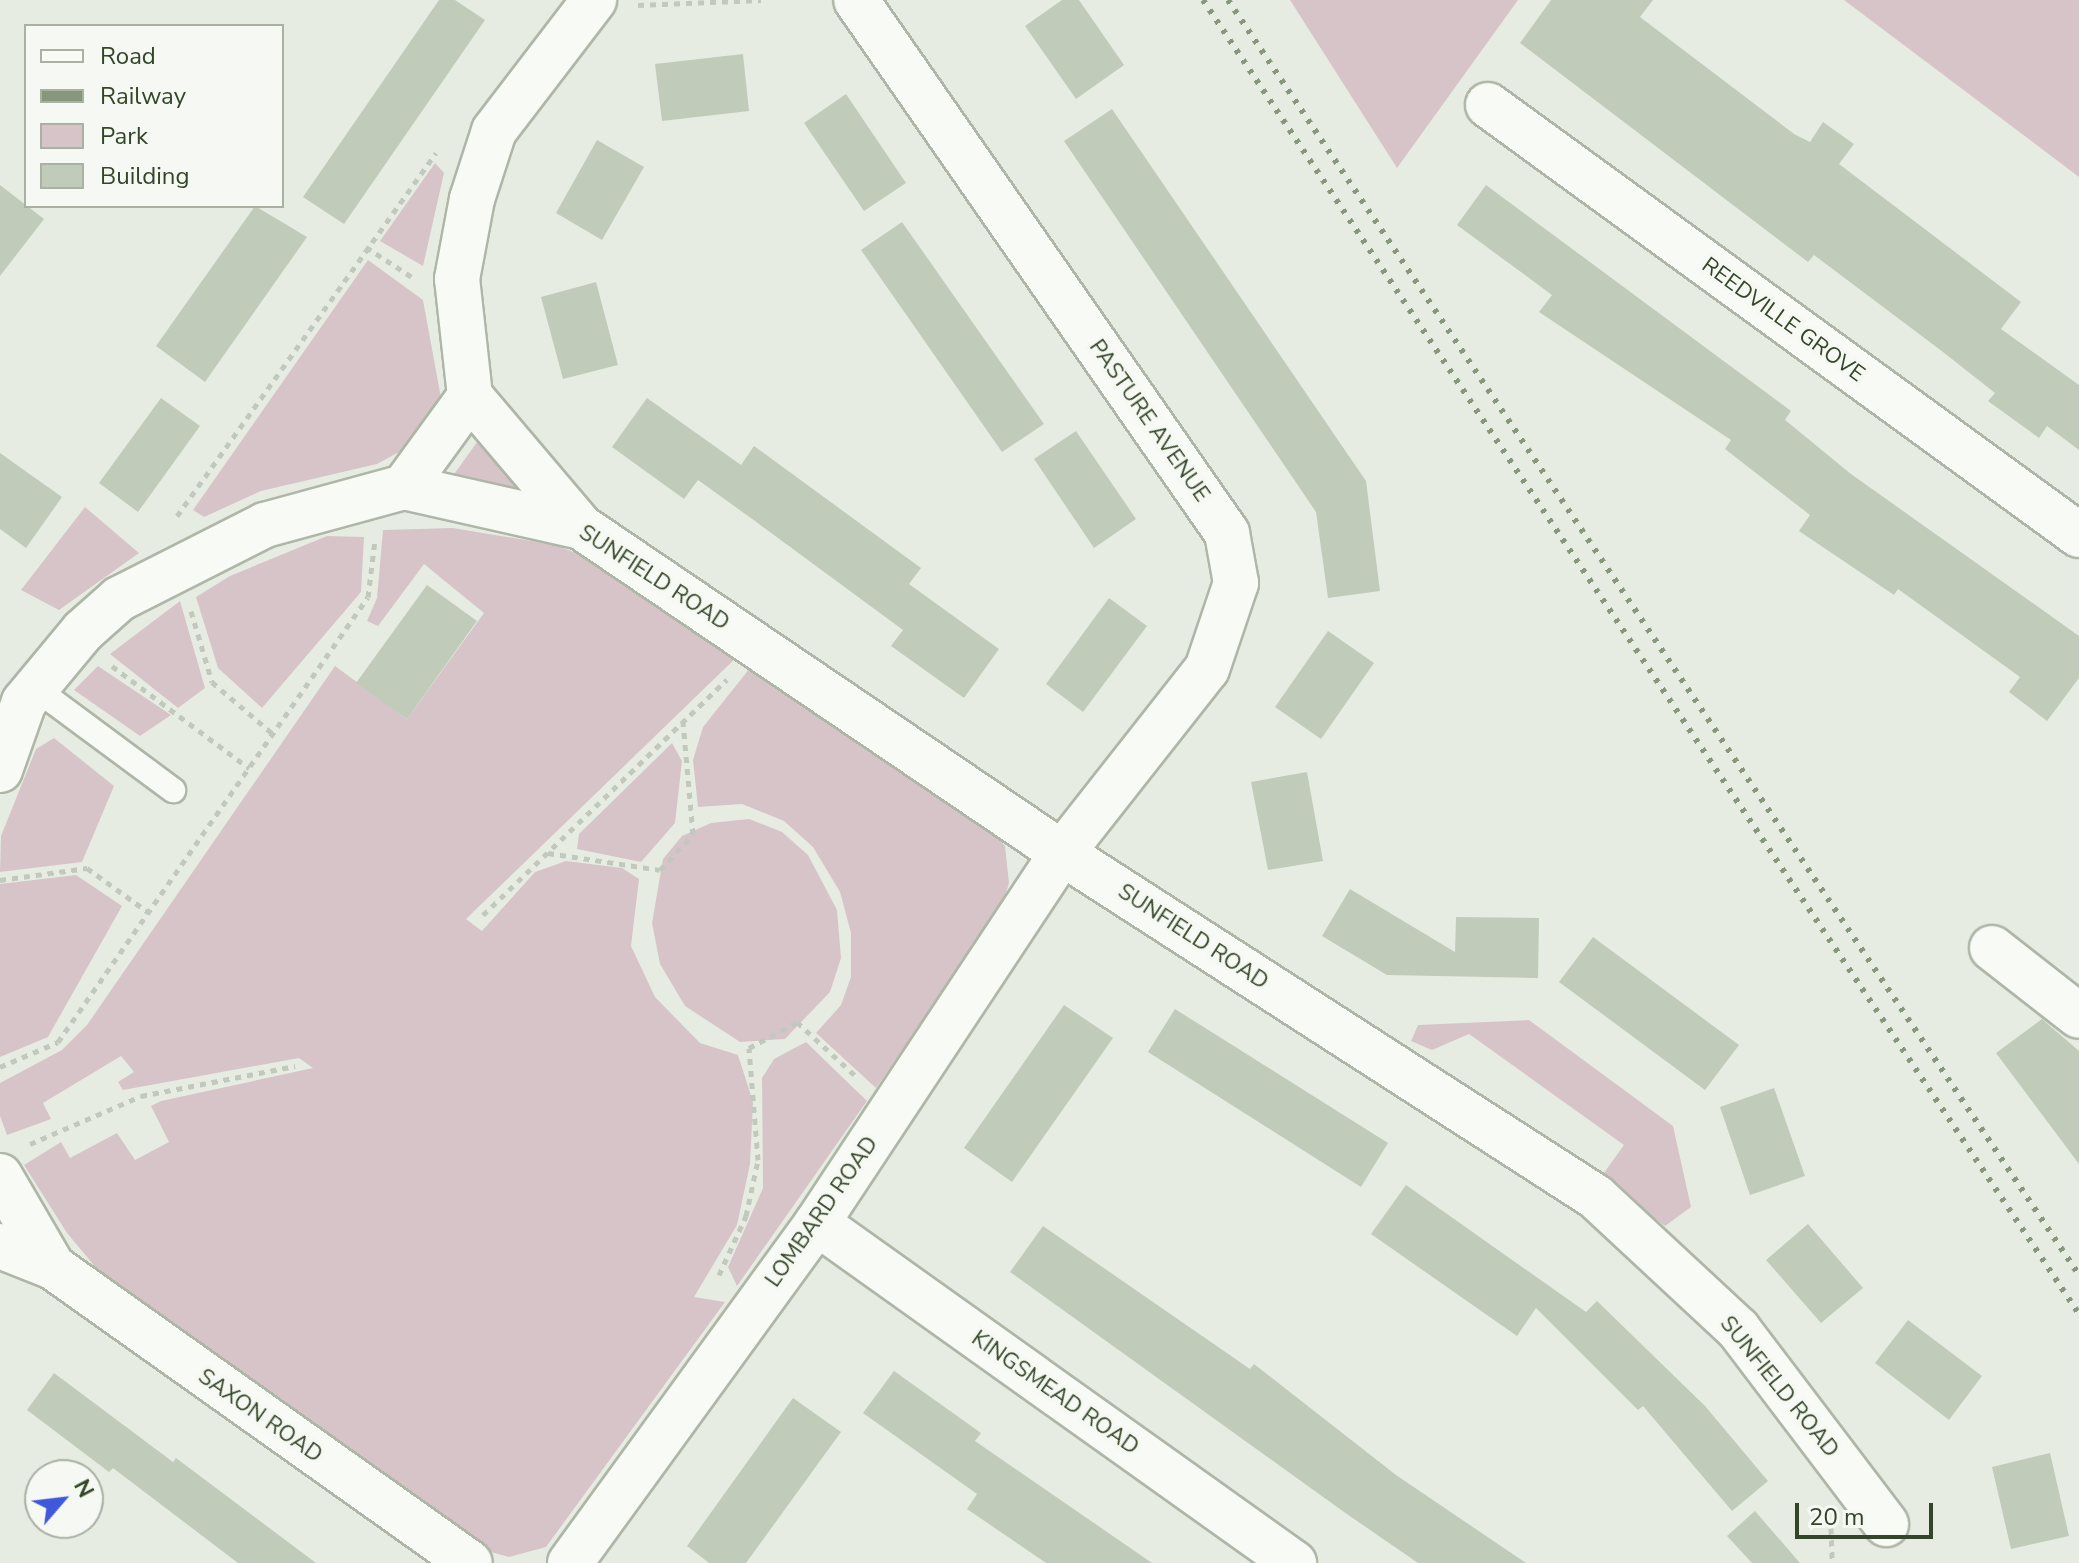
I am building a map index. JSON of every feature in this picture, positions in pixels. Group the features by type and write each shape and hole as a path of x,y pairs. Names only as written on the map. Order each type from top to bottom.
{"street":[{"name":"PASTURE AVENUE","path":"856,0 1227,533 1236,583 1207,669 1062,853"},
{"path":"581,527 470,396 457,279 472,199 494,131 592,3"},
{"name":"REEDVILLE GROVE","path":"1488,105 2079,535"},
{"path":"0,770 20,692 119,599 265,525 384,492 470,396"},
{"name":"SUNFIELD ROAD","path":"384,492 581,527 1062,853 1596,1197 1738,1329 1886,1524"},
{"name":"LOMBARD ROAD","path":"570,1563 817,1223 1062,853"},
{"path":"1992,948 2079,1016"},
{"path":"7,1164 53,1267"},
{"name":"KINGSMEAD ROAD","path":"817,1223 1294,1563"},
{"path":"0,1246 53,1267"},
{"name":"SAXON ROAD","path":"53,1267 470,1563"}],"lane":[{"path":"20,692 173,790"}],"path":[{"path":"592,3 761,0"},
{"path":"174,521 438,150"},
{"path":"0,1067 58,1042 368,597 384,492"},
{"path":"179,568 212,682 273,734"},
{"path":"76,639 249,768"},
{"path":"483,915 759,648"},
{"path":"547,853 660,870 693,834 683,722"},
{"path":"0,880 87,868 148,912"},
{"path":"751,1314 716,1283 746,1216 758,1160 749,1048 797,1022 892,1110"},
{"path":"7,1164 141,1096 295,1066"}],"green space":[{"path":"1290,0 1518,0 1397,168"},
{"path":"1844,0 2079,0 2079,177"},
{"path":"435,163 444,173 423,266 380,241"},
{"path":"368,260 423,300 441,398 412,445 377,464 261,491 204,517 193,510"},
{"path":"480,438 525,491 450,480"},
{"path":"85,507 139,553 59,610 21,590"},
{"path":"453,528 556,545 622,572 740,654 466,919 482,931 535,872 566,861 622,868 639,879 631,946 655,997 700,1043 738,1055 753,1102 750,1164 737,1225 694,1297 725,1302 546,1547 509,1557 480,1549 112,1287 67,1233 24,1165 61,1142 70,1158 117,1133 135,1160 169,1142 151,1106 161,1101 313,1068 299,1058 123,1090 118,1082 134,1072 121,1056 43,1103 51,1119 7,1135 0,1116 0,1083 62,1050 87,1025 335,666 407,719 484,613 424,564 378,626 367,621 377,598 383,530"},
{"path":"327,536 364,537 361,592 262,708 218,668 196,597 230,576"},
{"path":"180,601 205,688 178,708 110,654"},
{"path":"754,663 985,825 1005,846 1009,883 1002,906 876,1088 816,1033 841,1005 851,977 851,933 840,892 813,847 784,821 742,804 698,807 693,760 703,727"},
{"path":"98,666 171,715 140,736 74,690"},
{"path":"54,738 114,786 82,862 0,872 1,836 36,749"},
{"path":"672,743 682,761 675,823 641,862 577,849 579,834"},
{"path":"749,819 782,832 808,855 837,910 841,958 830,992 785,1039 740,1042 685,1006 660,964 652,923 663,859 682,836 711,823"},
{"path":"76,875 122,906 48,1037 0,1057 0,884"},
{"path":"1529,1020 1673,1126 1691,1207 1665,1226 1601,1177 1624,1145 1469,1034 1432,1050 1411,1041 1418,1025"},
{"path":"806,1042 867,1101 737,1286 728,1267 763,1188 762,1078 774,1059"}],"building":[{"path":"439,0 455,0 485,20 344,224 303,197"},
{"path":"1062,0 1079,0 1124,65 1076,99 1025,26"},
{"path":"1551,0 1653,0 1640,17 1794,134 1810,142 1823,122 1854,144 1839,164 2021,302 2001,329 2079,385 2079,450 2047,426 2039,438 1988,401 1995,393 1943,352 1814,255 1808,262 1520,43"},
{"path":"743,54 749,111 662,121 655,64"},
{"path":"846,94 906,183 864,211 804,123"},
{"path":"1112,109 1366,481 1380,591 1328,598 1316,512 1064,141"},
{"path":"597,140 644,167 602,240 556,213"},
{"path":"0,185 24,204 24,208 30,208 44,219 0,276"},
{"path":"1486,185 1791,411 1785,420 1851,474 2079,636 2079,678 2047,721 2009,692 2020,677 1898,589 1894,595 1799,531 1810,515 1725,449 1731,440 1539,312 1552,295 1457,225"},
{"path":"254,208 307,237 205,382 156,346"},
{"path":"902,222 1044,424 1002,452 861,250"},
{"path":"596,282 618,365 563,379 541,297"},
{"path":"161,398 200,426 138,512 99,483"},
{"path":"647,398 741,465 754,446 921,568 909,584 999,649 964,698 891,646 903,630 698,480 684,499 612,447"},
{"path":"1076,431 1136,519 1094,548 1034,459"},
{"path":"0,453 62,497 26,548 0,529"},
{"path":"427,585 477,621 407,719 356,683"},
{"path":"1109,598 1147,626 1083,712 1046,684"},
{"path":"1328,631 1374,663 1321,739 1275,707"},
{"path":"1307,772 1323,861 1268,870 1251,782"},
{"path":"1350,889 1455,952 1456,917 1539,918 1538,978 1387,975 1322,936"},
{"path":"1593,937 1739,1045 1705,1090 1559,982"},
{"path":"1064,1005 1113,1038 1012,1182 964,1148"},
{"path":"1175,1009 1388,1143 1361,1187 1148,1052"},
{"path":"2042,1019 2079,1051 2079,1164 1996,1053"},
{"path":"1774,1088 1805,1176 1750,1195 1720,1107"},
{"path":"1406,1185 1586,1312 1597,1301 1705,1406 1768,1481 1732,1511 1643,1406 1638,1410 1536,1308 1517,1336 1371,1234"},
{"path":"1808,1224 1863,1288 1821,1323 1766,1260"},
{"path":"1043,1226 1250,1369 1254,1364 1396,1475 1526,1563 1418,1563 1344,1512 1010,1272"},
{"path":"1908,1320 1982,1376 1949,1420 1875,1363"},
{"path":"894,1371 981,1433 975,1441 1152,1563 1046,1563 967,1509 977,1494 863,1413"},
{"path":"54,1373 173,1462 176,1458 316,1563 238,1563 113,1468 109,1472 104,1468 104,1459 92,1459 27,1410"},
{"path":"793,1398 841,1432 746,1563 709,1563 687,1546"},
{"path":"2050,1453 2069,1536 2011,1549 1992,1467"},
{"path":"1755,1511 1800,1563 1752,1563 1727,1536"}],"railway":[{"path":"1203,0 2079,1314"},
{"path":"1228,0 2079,1275"}]}
